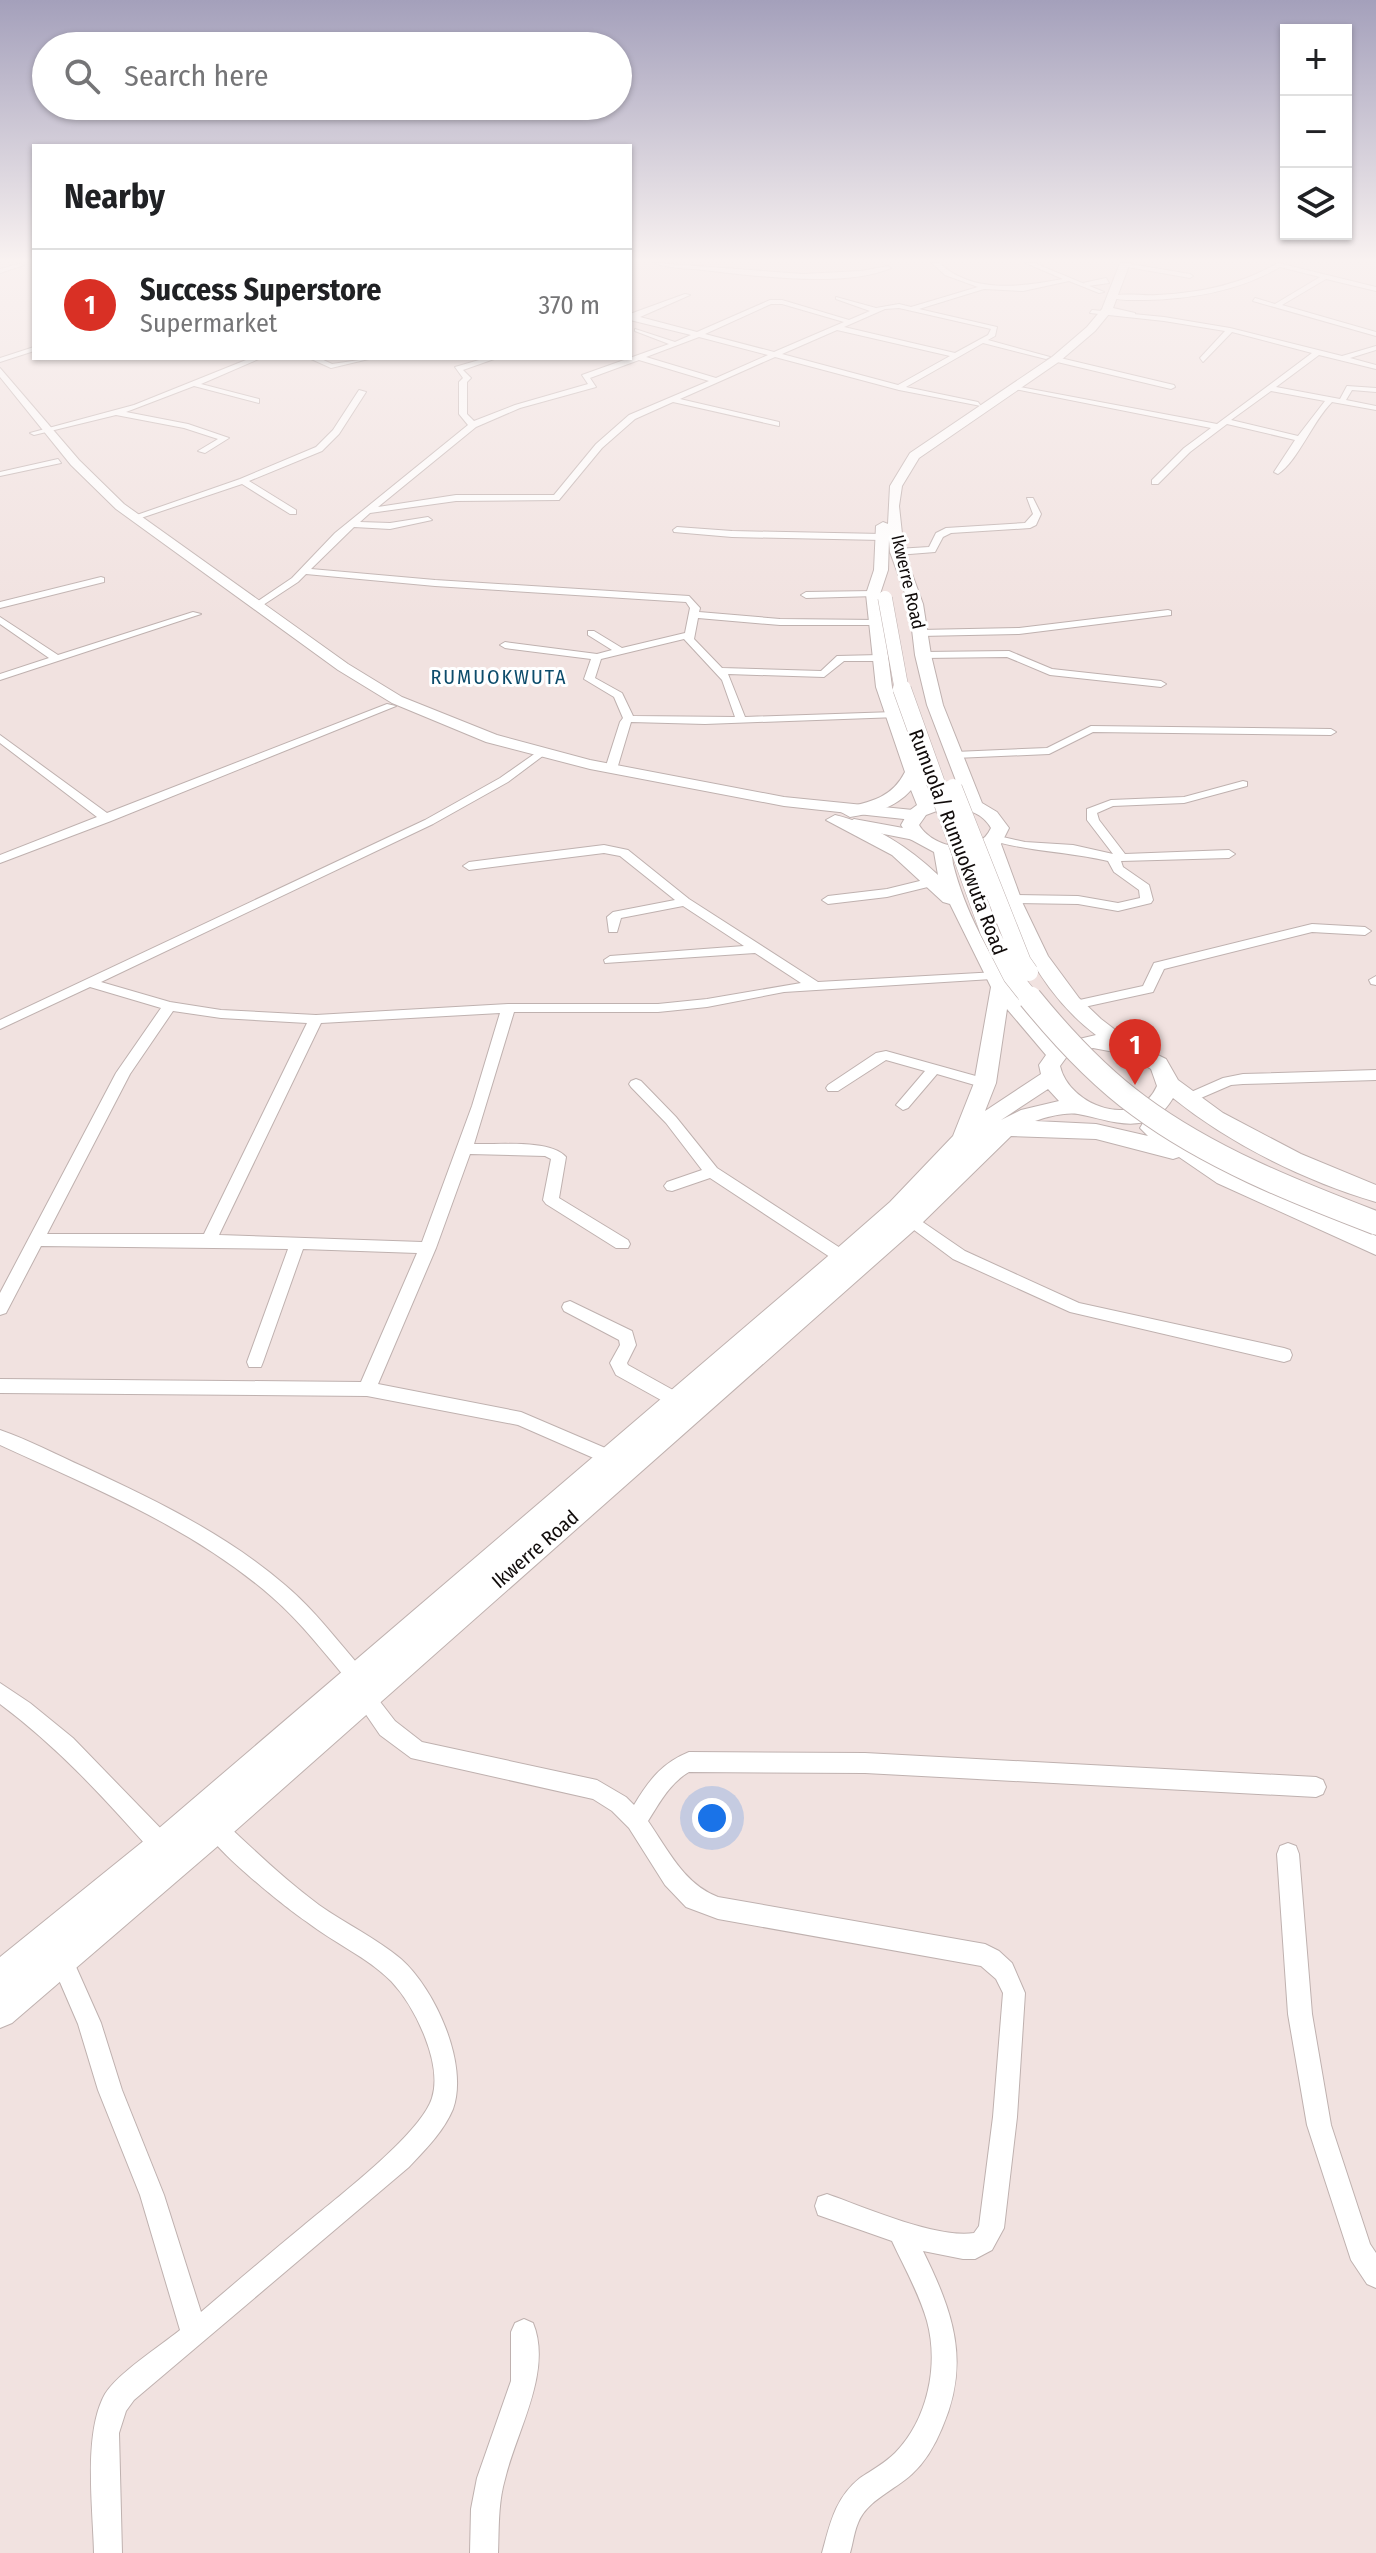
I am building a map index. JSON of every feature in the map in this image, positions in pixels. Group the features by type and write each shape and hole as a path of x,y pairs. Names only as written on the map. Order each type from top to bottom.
{"main road":[{"path":"7,382 58,461 83,488 160,551 249,617 391,706 448,733 536,757 843,816 920,811 948,803 975,807 995,818 1000,828 995,841 1011,899 1027,940 1042,965 1097,1027 1123,1045 1151,1058 1167,1082 1236,1133 1307,1167 1376,1194"},
{"name":"Ikwerre Road","path":"914,835 910,825 920,811 915,770 884,687 875,622 886,596 881,570 881,498 894,466 912,449 1013,382"},
{"name":"Ikwerre Road","path":"975,807 935,705 923,655 916,604 897,552 894,494 897,480 914,456 1021,382"},
{"path":"0,386 40,432 102,491 190,561 396,699 536,757 843,816 914,835 943,850 972,851 995,841"},
{"path":"886,596 903,572"},
{"name":"Rumuola/ Rumuokwuta Road","path":"886,596 924,711 1022,962 1073,1027 1117,1068 1196,1126 1291,1175 1376,1207"},
{"name":"Rumuola/ Rumuokwuta Road","path":"886,596 896,669 910,718 989,931 1012,976 1055,1029 1137,1105 1180,1133 1293,1191 1376,1223"},
{"path":"843,816 894,799 907,787 915,770"},
{"path":"843,816 921,865 963,913"},
{"path":"943,850 946,871 963,913 996,982 1053,1066 1057,1092 1078,1107 1099,1114 1133,1115 1150,1110 1162,1100 1167,1082"},
{"path":"961,1141 985,1083 996,982"},
{"path":"1053,1066 1082,1042 1123,1045"},
{"name":"Ikwerre Road","path":"0,2011 215,1828 361,1687 611,1458 898,1208 961,1141 1053,1066"},
{"name":"Ikwerre Road","path":"4,1968 361,1687 911,1220 1003,1132 1021,1119 1048,1109 1078,1107"},
{"path":"1133,1115 1225,1177 1376,1246"},
{"path":"1003,1132 1053,1126 1083,1128 1125,1136 1199,1160"}],"street":[{"path":"40,432 118,413 199,382"},
{"path":"464,382 463,414 473,425"},
{"path":"257,605 305,571 351,524 473,425 524,403 593,385 590,382"},
{"path":"367,511 456,498 556,498 611,434 632,417 710,382"},
{"path":"876,382 978,404"},
{"path":"899,388 909,382"},
{"path":"1151,382 1171,387"},
{"path":"1155,482 1178,458 1276,382"},
{"path":"194,384 256,401"},
{"path":"1014,388 1219,427"},
{"path":"1268,388 1376,408"},
{"path":"1341,403 1350,388 1376,390"},
{"path":"135,517 243,481 319,449 336,432 362,392"},
{"path":"671,399 776,424"},
{"path":"1278,472 1292,456 1298,438 1329,401"},
{"path":"118,413 185,426 225,438 202,451"},
{"path":"1228,422 1298,438"},
{"path":"0,474 58,461"},
{"path":"243,481 293,512"},
{"path":"897,552 932,550 939,535 949,530 1027,526 1033,523 1037,514 1030,500"},
{"path":"351,524 390,526 428,520"},
{"path":"677,530 882,537"},
{"path":"305,571 692,601 694,615 689,635 695,646 721,671 732,691 741,719"},
{"path":"0,605 101,580"},
{"path":"806,595 886,596"},
{"path":"920,633 1019,631 1168,613"},
{"path":"0,677 196,614"},
{"path":"694,615 780,622 875,622"},
{"path":"0,620 57,659"},
{"path":"591,633 618,650"},
{"path":"505,645 597,657 689,635"},
{"path":"923,655 1009,654 1050,672 1161,684"},
{"path":"597,657 589,679 618,695 629,719"},
{"path":"721,671 824,674 841,658 880,658"},
{"path":"0,859 391,706"},
{"path":"611,769 625,722 629,719 894,715"},
{"path":"955,755 1049,751 1091,729 1331,732"},
{"path":"0,738 107,819"},
{"path":"0,753 13,748"},
{"path":"0,1025 429,822 504,780 536,757"},
{"path":"1011,899 1078,900 1118,907 1147,900 1145,888 1118,869 1115,853 1093,820 1091,811 1111,803 1184,800 1243,784"},
{"path":"995,841 1115,853 1229,854"},
{"path":"469,866 591,851 615,850 624,853 685,902 815,986"},
{"path":"828,900 887,893 936,881"},
{"path":"613,929 613,917 617,915 685,902"},
{"path":"1075,1005 1148,989 1159,966 1192,956 1312,928 1365,931"},
{"path":"610,960 754,949"},
{"path":"90,983 169,1006 221,1014 316,1019 508,1008 658,1008 815,986 996,982"},
{"path":"0,1309 123,1073 169,1006"},
{"path":"367,1389 428,1248 465,1149 508,1008"},
{"path":"209,1240 316,1019"},
{"path":"833,1088 881,1056 985,1083"},
{"path":"903,1105 933,1070"},
{"path":"1187,1099 1228,1081 1243,1079 1376,1075"},
{"path":"636,1084 671,1120 712,1172 842,1257"},
{"path":"465,1149 556,1153 559,1157 551,1200 622,1244"},
{"path":"672,1186 712,1172"},
{"path":"911,1220 959,1255 1076,1308 1284,1355"},
{"path":"36,1240 209,1240 428,1248"},
{"path":"255,1362 297,1244"},
{"path":"570,1307 626,1336 628,1345 618,1363 622,1370 676,1400"},
{"path":"0,1386 367,1389 521,1419 611,1458"},
{"path":"0,1437 167,1518 237,1559 280,1591 361,1687 384,1727 418,1751 597,1790 619,1804 636,1821 673,1877 694,1899 718,1908 985,1955 1000,1964 1010,1978 1014,1993 1005,2117 991,2228 985,2241 975,2247 901,2232 827,2206"},
{"path":"0,1692 40,1720 93,1768 162,1846"},
{"path":"636,1821 666,1775 678,1765 689,1762 881,1763 1316,1787"},
{"path":"108,2553 105,2433 109,2417 125,2391 379,2177 441,2108 447,2088 445,2069 428,2017 411,1986 392,1964 327,1924 271,1881 215,1828"},
{"path":"1288,1854 1300,2014 1319,2125 1360,2251 1376,2275"},
{"path":"61,1959 89,2023 110,2090 152,2195 194,2333"},
{"path":"836,2553 848,2512 862,2495 905,2462 923,2442 935,2417 945,2356 940,2322 901,2232"},
{"path":"484,2553 485,2509 491,2478 524,2381 524,2332"}],"place":[{"name":"Success Superstore","path":"1135,1085"}],"district":[{"name":"RUMUOKWUTA","path":"499,677"}]}
